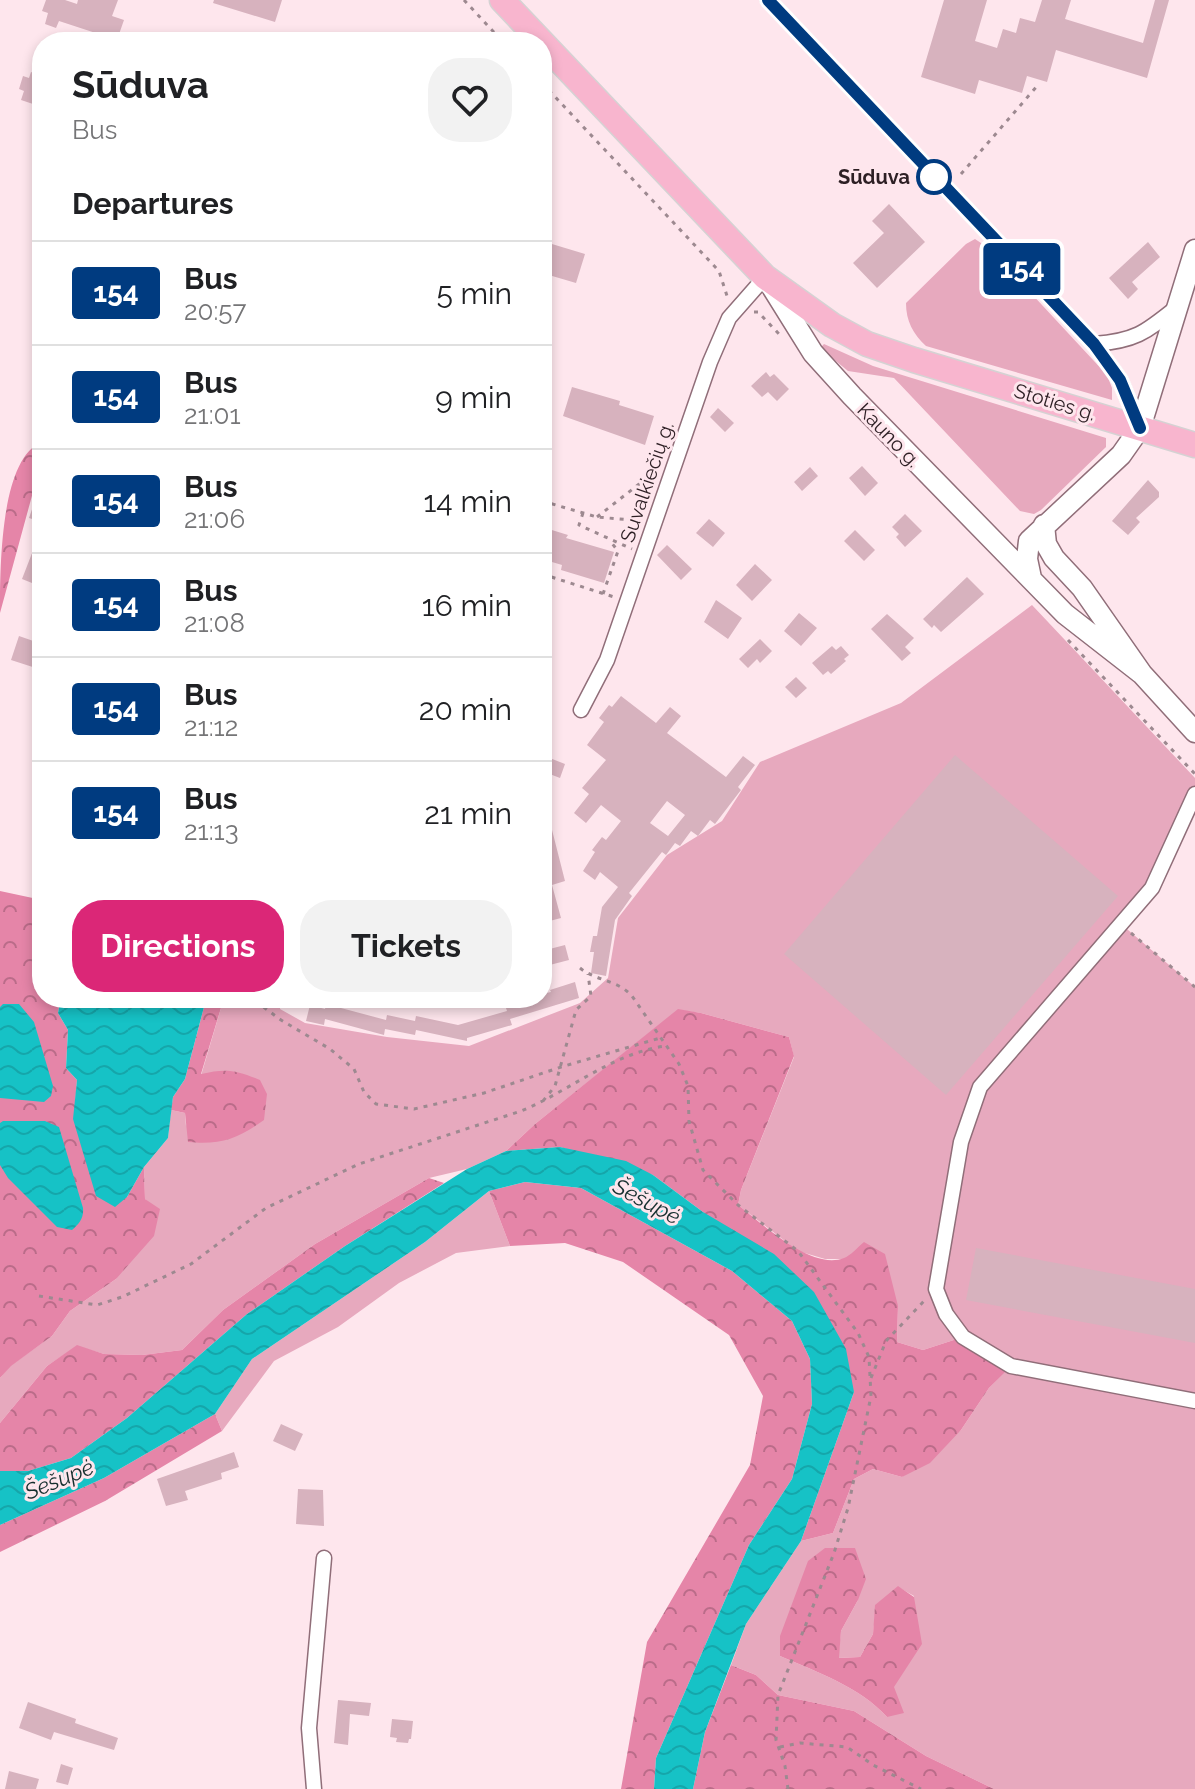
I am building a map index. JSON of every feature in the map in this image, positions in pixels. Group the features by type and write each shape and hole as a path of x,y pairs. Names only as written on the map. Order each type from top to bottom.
{"main road":[{"name":"Kauno g.","path":"502,0 532,32"},
{"name":"Kauno g.","path":"552,53 765,277 832,325 867,344 914,360"},
{"path":"1031,578 1027,559 1029,541 1121,455 1140,428 1195,250"},
{"name":"Kauno g.","path":"765,277 813,353 997,548 1065,614 1142,674"},
{"name":"Stoties g.","path":"914,360 1195,445"},
{"name":"Kauno g.","path":"1044,525 1046,544 1054,558 1082,588 1142,674 1195,732"}],"street":[{"path":"768,0 1094,344 1120,380 1140,428"},
{"name":"Suvalkiečių g.","path":"581,710 607,660 724,329 737,306 765,277"},
{"path":"1094,344 1122,342 1144,333 1177,307"},
{"path":"1195,794 1152,888 980,1087 961,1142 936,1289 946,1314 963,1337 1011,1366 1195,1401"},
{"path":"314,1789 309,1728 324,1558"}],"path":[{"path":"464,0 494,32"},
{"path":"961,174 1038,85"},
{"path":"597,517 661,467"},
{"path":"552,504 597,517 642,521"},
{"path":"583,513 579,525 632,549"},
{"path":"603,594 618,551 609,539"},
{"path":"552,577 615,598"},
{"path":"1120,924 1195,987"},
{"path":"580,968 624,987 679,1064 688,1086 689,1121 703,1170 738,1205 798,1251 858,1333 869,1357 871,1396 848,1508 834,1553 778,1695 779,1747 788,1789"},
{"path":"541,1103 555,1086 576,1010 591,996 588,974"},
{"path":"265,1008 330,1049 354,1069 364,1092 376,1104 414,1109 484,1093 660,1038"},
{"path":"39,1296 97,1305 122,1297 191,1264 266,1208 359,1164 541,1103 611,1063 646,1048 666,1046"},
{"path":"870,1382 886,1341 936,1289"},
{"path":"779,1747 800,1743 847,1747 873,1765 921,1789"}],"shaded area":[{"path":"975,239 990,249 1107,375 1112,400 926,346 917,337 909,321 906,303 966,244"},
{"path":"824,344 873,366 1106,438 1106,447 1041,510 1034,514 1020,511 894,378 848,371 820,348"},
{"path":"1032,605 1195,778 1195,794 1152,888 1121,924 1195,987 1195,1789 994,1789 926,1756 854,1711 778,1695 756,1675 731,1665 746,1624 801,1541 833,1533 854,1479 873,1469 902,1477 961,1430 989,1388 1010,1366 963,1337 923,1350 897,1342 898,1306 843,1259 825,1259 798,1251 738,1205 741,1190 794,1057 789,1037 701,1013 678,1010 535,1124 506,1151 467,1169 429,1178 315,1244 223,1310 182,1350 142,1355 104,1354 77,1346 47,1366 0,1423 0,1378 10,1366 52,1336 70,1311 116,1279 150,1205 145,1199 144,1167 168,1138 171,1110 185,1113 186,1126 221,1008 280,1008 305,1023 387,1037 469,1046 580,1003 608,978 618,918 667,855 722,821 760,762 901,703","holes":["898,1587 914,1596 887,1717 851,1689 780,1656 858,1600 841,1631 838,1658 860,1657 873,1634 876,1605"]},
{"path":"489,1191 510,1246 456,1253 399,1283 338,1327 274,1361 222,1431 215,1414 252,1359 425,1242"}],"green space":[{"path":"32,449 32,496 0,613 5,517 10,491"},
{"path":"0,891 32,898 32,1008 59,1008 58,1013 68,1030 66,1068 77,1080 74,1119 127,1197 144,1167 145,1199 160,1209 154,1236 116,1279 70,1311 52,1336 11,1366 0,1378"},
{"path":"204,1008 221,1008 201,1074 231,1071 260,1080 267,1094 264,1120 237,1136 219,1141 188,1142 185,1113 171,1110 173,1097 185,1079"},
{"path":"678,1009 789,1037 794,1056 741,1190 738,1205 773,1233 817,1258 844,1258 864,1242 885,1254 898,1306 897,1342 923,1350 963,1337 1011,1366 989,1388 961,1430 930,1463 902,1477 873,1469 854,1479 833,1533 801,1541 854,1392 703,1212 653,1175 560,1147 506,1151"},
{"path":"429,1178 444,1183 247,1314 127,1418 71,1458 28,1471 0,1471 0,1423 47,1366 77,1345 104,1354 142,1355 182,1350 223,1310 315,1244"},
{"path":"525,1182 581,1188 732,1271 792,1321 810,1359 812,1404 792,1479 749,1545 656,1758 654,1789 621,1789 647,1642 750,1465 763,1396 729,1335 623,1262 565,1243 510,1246 489,1191"},
{"path":"215,1414 222,1431 105,1501 0,1552 0,1525 104,1478"},
{"path":"825,1548 855,1548 866,1579 841,1631 839,1658 860,1657 873,1634 875,1605 898,1586 914,1597 922,1644 894,1687 904,1713 887,1717 851,1689 780,1656 780,1636 808,1561"},
{"path":"731,1665 756,1675 778,1695 854,1711 926,1756 994,1789 693,1789 705,1732"}],"water":[{"path":"3,1004 19,1004 34,1022 53,1086 51,1096 44,1102 0,1098 0,1007"},
{"path":"59,1008 204,1008 185,1079 173,1097 168,1138 144,1167 127,1197 115,1207 96,1196 73,1119 77,1080 66,1068 68,1030 58,1013"},
{"path":"45,1121 59,1127 83,1208 83,1215 72,1230 57,1227 8,1178 0,1165 0,1123"},
{"name":"Šešupė","path":"560,1147 626,1161 653,1175 703,1212 774,1254 814,1292 846,1349 854,1392 801,1541 746,1624 705,1732 693,1789 654,1789 656,1758 749,1545 792,1479 812,1404 810,1359 792,1321 732,1271 581,1188 525,1182 489,1191 425,1242 252,1359 215,1414 104,1478 0,1525 0,1471 28,1471 71,1458 127,1418 247,1314 345,1246 467,1169 506,1151"}],"building":[{"path":"46,0 65,0 77,4 78,0 118,0 112,16 124,20 120,32 93,32 59,21 56,28 45,24 48,13 42,11"},
{"path":"214,0 282,0 275,22 213,3"},
{"path":"944,0 987,0 975,41 997,48 1003,29 1016,33 1020,18 1035,22 1042,0 1071,0 1065,19 1143,43 1155,0 1169,0 1147,78 1056,50 1047,82 1027,76 1022,93 979,80 975,94 921,77"},
{"path":"32,72 32,104 21,100 24,91 19,89 23,76 29,78"},
{"path":"889,204 925,242 877,288 853,263 884,233 872,221"},
{"path":"1148,242 1160,257 1132,282 1138,289 1128,299 1109,278"},
{"path":"552,244 585,254 576,283 552,276"},
{"path":"766,372 770,377 774,374 789,389 777,401 768,392 762,397 751,386"},
{"path":"572,387 620,401 619,405 654,416 645,445 563,416"},
{"path":"718,408 734,423 725,432 710,417"},
{"path":"862,466 878,483 865,496 849,478"},
{"path":"810,467 818,476 802,491 794,482"},
{"path":"1148,480 1159,492 1159,497 1136,518 1140,522 1128,535 1112,521"},
{"path":"905,514 922,531 905,547 892,527"},
{"path":"709,519 725,533 713,547 696,533"},
{"path":"552,530 568,535 566,538 614,552 604,583 561,570 562,565 552,562"},
{"path":"855,530 875,550 864,561 844,541"},
{"path":"667,545 692,569 681,580 657,555"},
{"path":"32,553 32,583 22,579"},
{"path":"755,564 772,580 752,601 736,585"},
{"path":"967,577 984,594 941,632 934,625 932,628 923,619"},
{"path":"716,600 742,618 728,639 704,622"},
{"path":"799,613 817,628 801,646 784,631"},
{"path":"887,614 914,638 905,647 911,653 902,661 871,629"},
{"path":"19,636 32,641 32,667 11,660"},
{"path":"760,639 772,651 760,663 757,659 748,668 739,659"},
{"path":"832,646 836,650 841,646 849,655 831,674 828,671 823,675 812,663"},
{"path":"796,677 807,688 796,698 785,687"},
{"path":"621,696 656,723 670,707 681,716 667,733 726,777 743,756 755,765 738,787 741,790 715,824 710,820 698,836 691,831 680,846 675,843 666,855 662,852 629,893 632,896 615,920 606,976 591,973 594,952 590,952 593,936 597,936 602,907 618,887 600,872 595,880 583,871 595,852 592,850 602,837 606,840 621,821 601,805 586,823 574,813 589,794 582,788 606,760 587,745 604,722 599,718 609,705 612,707","holes":["667,801 685,815 668,836 650,823"]},
{"path":"955,755 1118,896 946,1095 784,954"},
{"path":"552,759 565,764 560,778 552,775"},
{"path":"552,830 565,881 552,885"},
{"path":"552,885 561,918 552,920"},
{"path":"565,945 569,960 552,964 552,948"},
{"path":"575,982 579,998 552,1006 552,989"},
{"path":"309,1008 341,1008 386,1020 387,1015 415,1021 416,1016 458,1025 507,1011 506,1008 546,1008 510,1019 512,1025 467,1038 467,1041 416,1030 415,1035 385,1029 384,1035 325,1019 324,1025 306,1021"},
{"path":"976,1248 1195,1289 1195,1343 966,1300"},
{"path":"281,1424 303,1434 295,1451 273,1441"},
{"path":"234,1452 239,1467 221,1473 222,1479 185,1491 188,1500 166,1506 157,1479"},
{"path":"298,1489 323,1490 324,1526 296,1524"},
{"path":"338,1700 371,1703 369,1716 350,1714 348,1745 334,1743"},
{"path":"28,1702 118,1738 114,1750 54,1732 51,1740 19,1728"},
{"path":"392,1719 413,1721 408,1743 396,1742 397,1738 390,1737"},
{"path":"61,1764 73,1768 68,1785 56,1782"},
{"path":"9,1771 39,1779 36,1789 5,1789"}],"bus line":[{"name":"154","path":"768,0 1094,344 1120,380 1140,428"}],"place":[{"name":"Sūduva","path":"934,177"}]}
